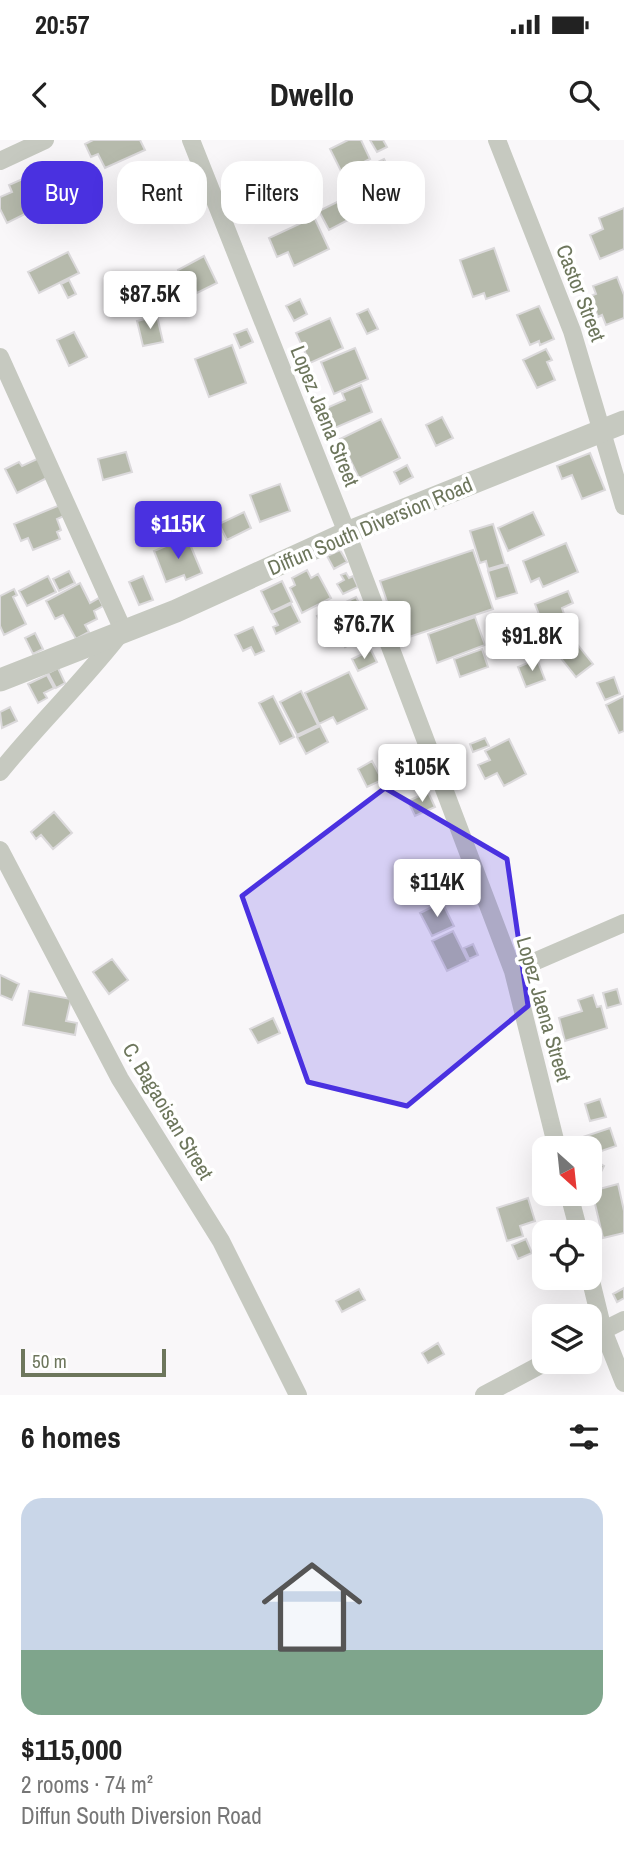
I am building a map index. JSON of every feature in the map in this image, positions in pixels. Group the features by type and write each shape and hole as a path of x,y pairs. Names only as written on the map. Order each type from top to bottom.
{"street":[{"path":"0,161 45,140"},
{"name":"Lopez Jaena Street","path":"191,140 347,533 513,971 554,1136"},
{"name":"Castor Street","path":"496,140 572,331 624,506"},
{"path":"0,357 123,630 99,661 64,696 0,772"},
{"name":"Diffun South Diversion Road","path":"0,680 176,611 347,533 624,422"},
{"name":"C. Bagaoisan Street","path":"0,850 120,1079 221,1241 298,1395"},
{"path":"513,971 624,923"},
{"path":"602,1331 624,1320"},
{"path":"602,1344 624,1383"},
{"path":"484,1395 532,1369"}],"highlighted area":[{"path":"385,788 507,859 528,1006 407,1106 308,1082 242,896"}],"building":[{"path":"93,140 140,140 145,150 105,168 98,154 91,157 85,144"},
{"path":"348,140 361,140 370,159 337,163 330,149"},
{"path":"370,140 383,140 387,147 377,152"},
{"path":"21,180 21,216 7,223 0,209 0,197 12,192 9,185"},
{"path":"337,202 337,224 340,224 329,230 323,219 323,209"},
{"path":"624,208 624,249 600,259 590,235 603,229 599,218"},
{"path":"299,224 317,224 329,249 294,266 288,252 277,257 269,238"},
{"path":"494,248 509,291 486,299 484,293 473,297 460,260"},
{"path":"68,252 79,273 39,293 28,272"},
{"path":"204,256 217,283 197,293 190,280 184,283 178,270"},
{"path":"617,277 624,295 624,318 606,325 602,315 598,317 590,296 596,294 593,286"},
{"path":"69,280 76,294 68,298 61,284"},
{"path":"175,287 180,298 170,303 165,292"},
{"path":"300,299 307,314 294,321 286,306"},
{"path":"539,306 554,339 540,345 539,341 530,345 517,315"},
{"path":"368,309 378,329 367,334 357,314"},
{"path":"157,316 163,342 143,346 137,321"},
{"path":"330,318 343,348 310,363 296,333"},
{"path":"247,329 253,342 240,348 234,334"},
{"path":"74,332 87,357 69,366 57,340"},
{"path":"232,345 246,383 209,397 195,359"},
{"path":"355,348 368,379 334,394 321,362"},
{"path":"546,349 552,360 547,362 555,380 537,388 523,360"},
{"path":"361,385 372,412 330,430 322,410 345,400 342,393"},
{"path":"442,417 453,438 436,446 426,425"},
{"path":"381,419 400,458 359,478 340,439"},
{"path":"126,452 132,472 103,480 98,459"},
{"path":"590,453 605,490 582,499 572,475 562,479 557,466"},
{"path":"39,458 49,477 17,493 5,469 19,462 22,466"},
{"path":"407,465 413,477 400,484 394,472"},
{"path":"280,484 290,511 260,522 250,495"},
{"path":"60,505 64,516 57,519 61,530 57,532 60,539 33,550 28,538 21,541 14,524"},
{"path":"244,512 251,528 227,540 219,524"},
{"path":"533,512 544,535 508,551 498,528"},
{"path":"493,524 505,564 488,569 486,561 480,563 470,531"},
{"path":"187,537 202,573 186,580 184,575 166,582 154,551"},
{"path":"566,543 578,572 543,587 539,578 531,582 523,561"},
{"path":"340,550 347,562 334,569 327,556"},
{"path":"473,550 493,609 400,640 380,581"},
{"path":"508,565 517,593 496,599 488,571"},
{"path":"307,570 311,578 318,574 331,598 302,613 290,588 295,585 292,578"},
{"path":"69,571 75,583 59,591 53,579"},
{"path":"346,573 349,578 353,576 358,587 343,594 337,584 344,580 341,575"},
{"path":"48,576 56,592 27,606 19,591"},
{"path":"143,576 153,600 139,605 129,582"},
{"path":"282,581 292,602 271,612 261,591"},
{"path":"80,583 90,603 99,598 103,606 94,611 97,619 85,625 89,632 76,639 63,615 55,619 46,601"},
{"path":"14,589 17,595 13,597 26,624 4,635 0,626 0,596"},
{"path":"568,591 573,603 562,608 565,617 543,625 535,604"},
{"path":"356,597 366,617 328,637 317,616"},
{"path":"291,604 300,622 276,634 273,627 278,625 272,613"},
{"path":"475,617 485,645 437,663 428,634"},
{"path":"365,619 368,626 365,636 345,647 338,633"},
{"path":"253,627 264,651 255,655 251,647 243,651 235,635"},
{"path":"35,633 43,649 33,654 25,638"},
{"path":"577,644 593,664 576,677 560,657"},
{"path":"482,649 488,667 460,677 454,659"},
{"path":"371,650 377,662 358,671 352,659"},
{"path":"537,659 545,680 526,687 518,667"},
{"path":"58,668 65,683 56,688 48,673"},
{"path":"349,672 367,709 337,724 333,717 319,724 305,693"},
{"path":"47,675 54,688 44,693 47,698 38,703 28,684"},
{"path":"614,677 620,694 605,700 597,683"},
{"path":"301,691 318,725 297,735 280,702"},
{"path":"273,696 294,737 280,744 259,703"},
{"path":"624,696 624,731 619,733 606,705"},
{"path":"10,707 17,721 2,728 0,712"},
{"path":"320,726 328,742 306,754 297,737"},
{"path":"485,738 489,746 473,752 470,744"},
{"path":"509,739 526,774 504,786 497,773 485,779 478,765 490,760 485,751"},
{"path":"372,761 382,780 367,787 358,769"},
{"path":"428,792 435,807 415,816 408,801"},
{"path":"54,812 72,833 53,849 41,835 36,839 31,832"},
{"path":"442,902 454,926 432,936 420,913"},
{"path":"453,931 468,961 447,971 432,941"},
{"path":"473,944 478,955 469,959 464,948"},
{"path":"112,959 128,980 109,994 93,972"},
{"path":"0,975 19,984 12,1000 0,995"},
{"path":"617,989 621,1004 607,1008 603,993"},
{"path":"29,991 71,999 66,1021 77,1023 75,1035 23,1025"},
{"path":"593,995 597,1007 601,1006 607,1028 565,1041 559,1018 582,1011 578,1000"},
{"path":"273,1018 280,1033 258,1043 250,1029"},
{"path":"600,1099 606,1117 590,1121 585,1104"},
{"path":"610,1128 616,1146 602,1151 602,1136 586,1136"},
{"path":"618,1184 624,1211 624,1233 603,1238 602,1220 599,1220 596,1206 602,1206 602,1188"},
{"path":"528,1198 535,1220 520,1226 523,1236 507,1241 497,1208"},
{"path":"526,1239 532,1253 518,1259 512,1245"},
{"path":"624,1288 624,1298 617,1302 613,1294"},
{"path":"359,1289 365,1300 342,1312 336,1301"},
{"path":"438,1343 444,1354 428,1363 422,1353"}]}
